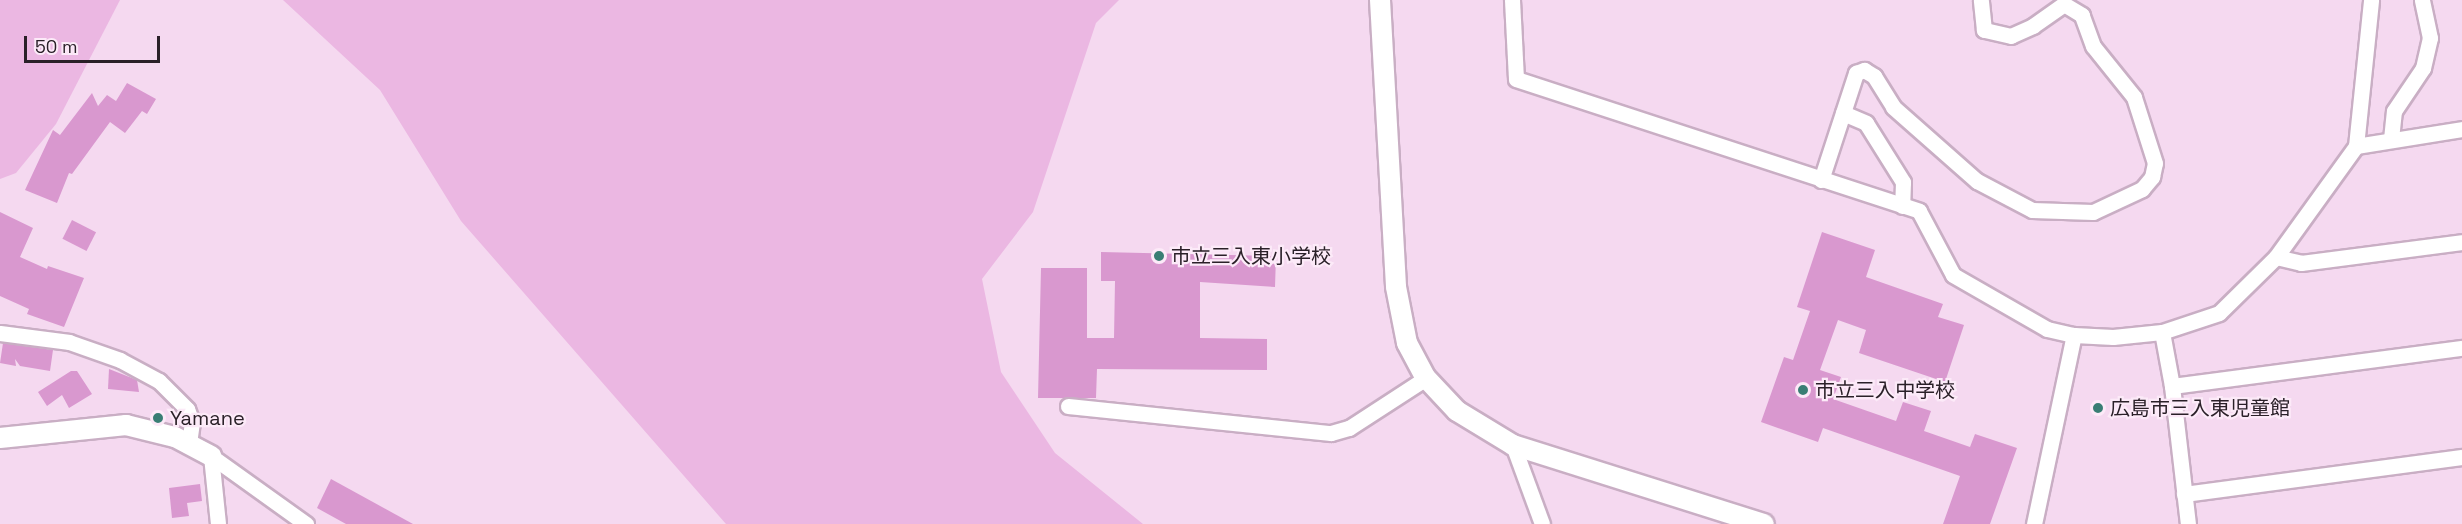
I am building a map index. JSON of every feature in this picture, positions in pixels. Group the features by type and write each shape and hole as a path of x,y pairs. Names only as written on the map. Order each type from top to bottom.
{"street":[{"path":"1380,0 1396,288 1407,343 1426,378 1457,411 1513,445 1764,524"},
{"path":"1512,0 1516,79 1919,211 1953,275 2047,329 2074,335 2162,332 2219,313 2276,257 2356,146 2372,0"},
{"path":"1821,180 1856,73 1864,70 1874,76 1893,107 1977,181 2032,210 2093,212 2142,189 2152,177 2155,163 2134,97 2093,46 2082,15 2064,4 2033,26 2011,36 1984,30 1981,0"},
{"path":"2391,139 2394,111 2423,68 2430,38 2422,0"},
{"path":"1843,113 1866,123 1872,132 1903,182 1902,206"},
{"path":"2356,146 2462,129"},
{"path":"2276,257 2301,263 2462,242"},
{"path":"2162,332 2172,386 2188,524"},
{"path":"0,333 69,342 120,360 159,381 187,409 192,422 189,444"},
{"path":"2034,524 2074,335"},
{"path":"2172,386 2462,348"},
{"path":"1068,405 1331,433 1349,428 1426,378"},
{"path":"0,438 126,424 189,444 211,456 306,524"},
{"path":"1513,445 1542,524"},
{"path":"211,456 218,524"},
{"path":"2184,494 2462,457"}],"shaded area":[{"path":"0,0 120,0 56,124 16,173 0,179"},
{"path":"283,0 1119,0 1096,23 1033,212 982,279 1001,372 1055,453 1143,524 726,524 461,221 380,90"}],"building":[{"path":"127,83 156,99 147,114 142,111 125,133 110,122 72,174 69,173 57,203 25,190 53,130 60,135 92,93 98,106 107,95 116,101"},
{"path":"0,212 33,228 20,257 47,269 48,266 84,278 64,327 27,314 29,309 0,296"},
{"path":"72,220 96,232 87,251 62,239"},
{"path":"1822,232 1875,250 1866,277 1943,304 1938,317 1964,325 1945,382 1859,353 1866,330 1838,320 1820,370 1841,377 1833,399 1896,421 1903,402 1931,411 1924,431 1970,447 1975,434 2017,448 1990,524 1943,524 1960,476 1823,428 1818,442 1761,422 1784,357 1793,360 1810,311 1797,307"},
{"path":"1101,252 1276,256 1275,287 1200,282 1200,338 1267,339 1267,370 1097,369 1096,398 1038,398 1041,268 1087,268 1087,338 1114,338 1115,281 1101,281"},
{"path":"3,343 53,350 50,371 20,366 15,359 16,366 0,363"},
{"path":"109,369 137,380 139,392 108,389"},
{"path":"71,371 77,371 92,394 69,408 62,395 47,406 38,392"},
{"path":"331,479 413,524 346,524 317,508"},
{"path":"200,484 202,501 187,503 189,516 172,518 169,488"}],"place":[{"name":"市立三入東小学校","path":"1159,256"},
{"name":"市立三入中学校","path":"1803,390"},
{"name":"広島市三入東児童館","path":"2098,408"},
{"name":"Yamane","path":"158,418"}]}
